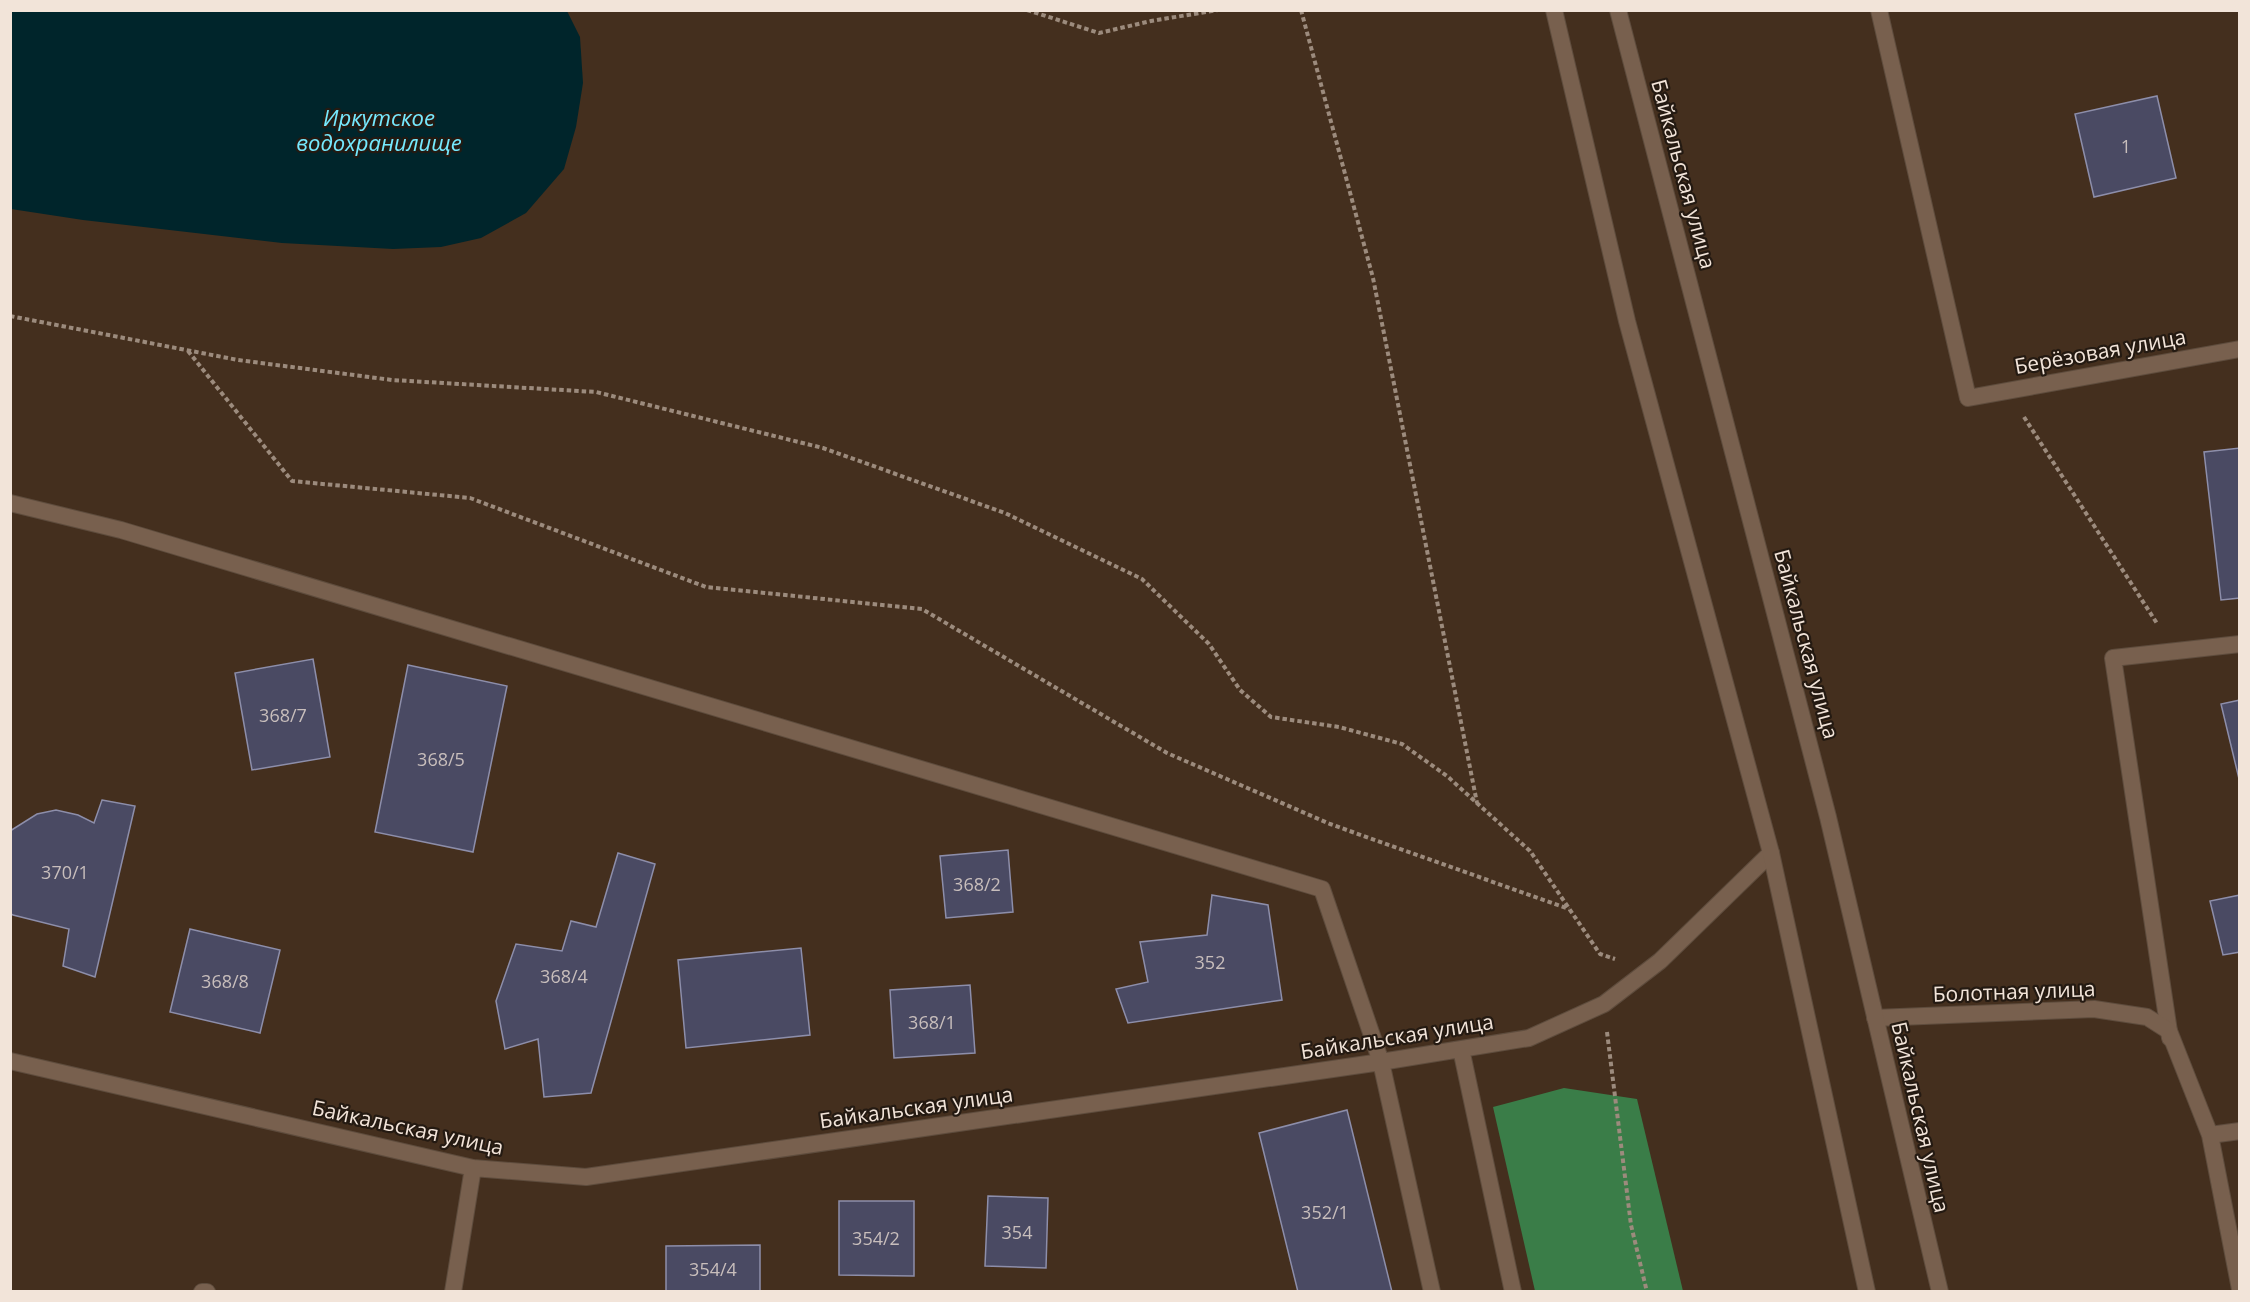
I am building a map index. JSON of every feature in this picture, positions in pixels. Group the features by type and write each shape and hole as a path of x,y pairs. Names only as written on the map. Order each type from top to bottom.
{"main road":[{"path":"1554,10 1627,321 1771,853 1867,1292"},
{"name":"Байкальская улица","path":"1618,10 1828,817 1940,1292"},
{"name":"Берёзовая улица","path":"1879,10 1968,398 2240,349"},
{"path":"10,503 144,537 1322,889 1382,1062 1432,1292"},
{"path":"2240,644 2113,658 2170,1034 2210,1135 2240,1289"},
{"name":"Байкальская улица","path":"10,1061 473,1168 586,1178 1382,1062 1528,1038 1604,1004 1660,961 1771,853"},
{"name":"Болотная улица","path":"1875,1018 2094,1009 2147,1017 2170,1034"},
{"path":"1461,1049 1513,1292"},
{"path":"2210,1135 2240,1131"},
{"path":"453,1292 473,1168"},
{"path":"202,1292 207,1292"}],"path":[{"path":"1027,10 1099,33 1151,21 1218,10"},
{"path":"1301,10 1373,279 1477,803"},
{"path":"10,316 238,360 392,380 596,392 823,448 1005,513 1142,579 1209,644 1240,690 1271,717 1339,727 1402,744 1447,776 1530,851 1600,954 1630,964 1660,961"},
{"path":"187,350 292,481 470,498 706,587 922,609 1167,753 1330,824 1570,909"},
{"path":"2007,391 2175,651"},
{"path":"1604,1004 1631,1226 1647,1292"}],"green space":[{"path":"1564,1088 1637,1099 1683,1291 1535,1291 1493,1107"}],"water":[{"name":"Иркутское водохранилище","path":"10,11 567,11 580,37 583,83 576,127 564,169 526,213 481,238 441,247 393,249 282,243 83,220 11,209"}],"building":[{"path":"2157,96 2176,178 2094,197 2075,114"},
{"path":"2240,448 2240,598 2221,600 2204,452"},
{"path":"313,659 330,757 252,770 235,673"},
{"path":"408,665 507,686 473,852 375,832"},
{"path":"2240,700 2240,783 2221,704"},
{"path":"102,800 135,806 95,977 63,966 69,929 10,913 10,831 37,814 56,810 78,815 94,823"},
{"path":"1008,850 1013,912 946,918 940,856"},
{"path":"618,853 655,864 591,1093 544,1097 538,1039 505,1049 496,1001 516,944 562,951 571,921 596,927"},
{"path":"1212,895 1268,905 1282,1000 1128,1023 1116,989 1148,982 1140,942 1207,935"},
{"path":"2240,895 2240,952 2223,955 2210,901"},
{"path":"190,929 280,950 260,1033 170,1012"},
{"path":"801,948 810,1035 686,1048 678,960"},
{"path":"970,985 975,1053 894,1058 890,990"},
{"path":"1347,1110 1392,1292 1298,1292 1259,1133"},
{"path":"988,1196 1048,1198 1046,1268 985,1266"},
{"path":"839,1201 914,1201 914,1276 839,1275"},
{"path":"760,1245 760,1292 666,1292 666,1246"}]}
